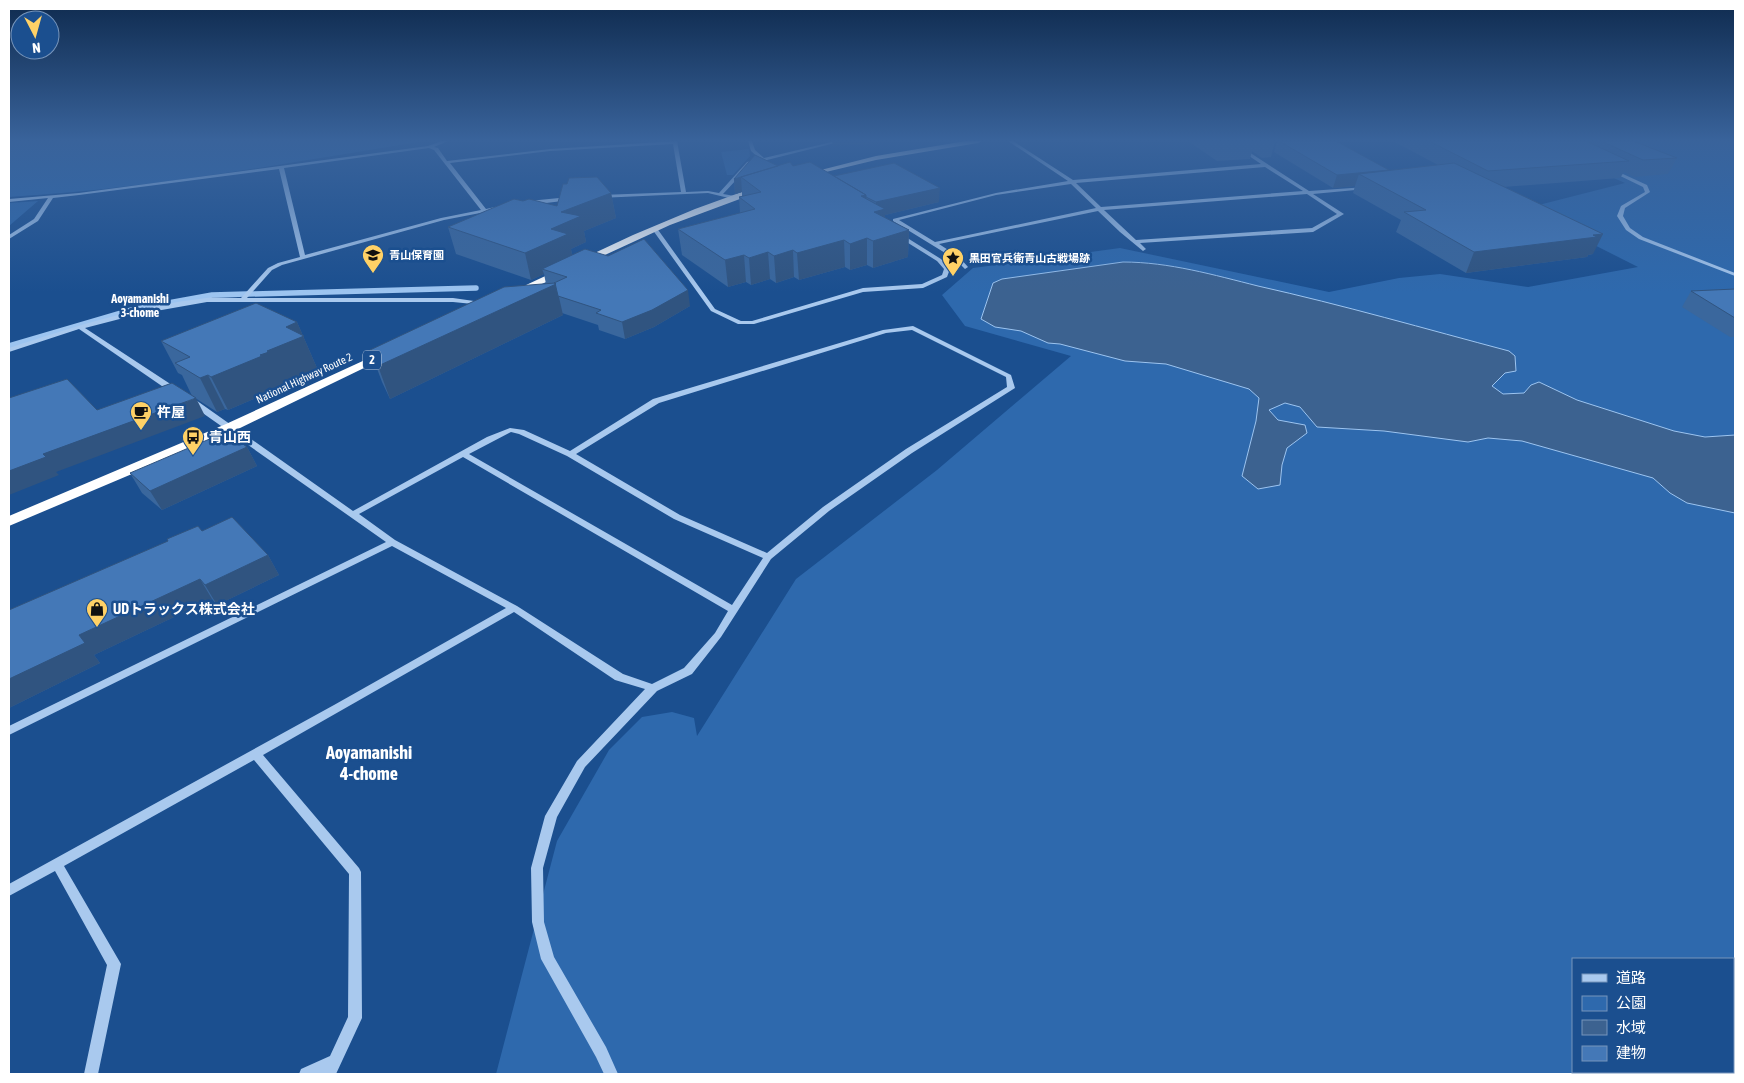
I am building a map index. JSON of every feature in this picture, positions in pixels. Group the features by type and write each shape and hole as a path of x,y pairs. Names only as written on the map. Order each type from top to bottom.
{"highway":[{"path":"506,297 654,228 750,192"},
{"path":"471,314 489,305"},
{"name":"National Highway Route 2","path":"9,521 230,427 400,347"}],"street":[{"path":"9,200 93,192"},
{"path":"287,192 303,258"},
{"path":"470,192 484,210"},
{"path":"965,267 956,258 895,220 1012,192"},
{"path":"1082,192 1143,249"},
{"path":"1135,242 1312,230 1341,214 1307,192"},
{"path":"933,244 1099,209 1334,192"},
{"path":"1648,192 1623,207 1620,216 1628,229 1641,238 1734,274"},
{"path":"597,197 684,193 721,193 733,197"},
{"path":"9,237 36,220 51,197"},
{"path":"524,204 575,198"},
{"path":"243,298 270,269 443,219 510,206"},
{"path":"654,228 713,310 740,323 752,323 863,290 923,286 945,276 947,268 939,260 889,229"},
{"path":"9,350 80,327 139,312 207,300 243,298 453,300 489,305"},
{"path":"80,327 230,427 392,542 514,608 619,677 653,688"},
{"path":"570,454 656,400 885,331 913,328 1009,376 1011,388 902,456 826,509 768,557 718,635 688,671 653,688 581,764 551,816 546,833 537,868 538,922 548,959 601,1052 611,1074"},
{"path":"353,514 510,430 521,432 570,454 677,517 768,557"},
{"path":"463,454 734,610"},
{"path":"9,732 392,542"},
{"path":"9,890 514,608"},
{"path":"255,754 356,872 355,1018 331,1068 306,1074"},
{"path":"58,864 114,964 91,1074"}],"green space":[{"path":"9,192 76,192 61,193 9,197"},
{"path":"1591,192 1735,192 1735,1074 496,1074 557,841 609,750 642,717 672,712 694,718 697,736 796,579 937,470 1071,356 965,326 942,295 973,268 1120,248 1329,292 1399,278 1440,274 1528,287 1638,267 1523,209"},
{"path":"38,201 9,226 9,203"}],"water":[{"path":"1123,262 1157,264 1208,274 1353,309 1509,351 1515,356 1516,371 1505,373 1492,386 1503,394 1524,393 1531,385 1539,382 1577,400 1674,431 1705,437 1735,435 1735,513 1687,503 1670,493 1653,478 1522,441 1488,438 1468,442 1384,431 1317,427 1300,407 1285,403 1269,410 1278,420 1305,425 1307,433 1287,448 1282,465 1280,485 1258,489 1242,476 1256,421 1259,398 1249,389 1166,364 1125,361 1060,344 1048,343 1021,331 995,327 981,319 993,283 1002,279"}],"building":[{"path":"561,192 611,193 561,212 581,216 551,229 568,234 525,253 448,227 514,199 523,201 529,199 557,206"},
{"path":"761,192 860,192 866,195 861,196 885,209 874,212 909,230 873,241 867,238 850,244 844,240 797,253 793,250 774,256 768,252 749,258 744,255 725,260 678,229 755,209 739,197"},
{"path":"860,192 924,192 876,202 866,197"},
{"path":"1392,192 1514,192 1603,234 1593,235 1597,237 1474,252 1404,212 1426,210"},
{"path":"644,239 688,290 652,310 622,322 596,313 601,310 558,296 554,283 567,277 542,269 585,249 608,256"},
{"path":"555,283 378,366 370,350 504,287"},
{"path":"1735,289 1735,318 1691,291"},
{"path":"256,303 297,322 286,327 304,336 211,377 208,375 200,378 175,363 190,357 161,341"},
{"path":"67,379 97,410 172,383 196,398 43,454 46,457 9,471 9,398"},
{"path":"226,432 247,447 150,491 130,473"},
{"path":"232,517 268,555 205,585 200,579 79,635 85,643 9,679 9,610 168,541 167,539 198,526 202,531"}],"waterway":[{"path":"9,346 135,309 212,295 476,288"}],"place":[{"name":"青山保育園","path":"373,274"},
{"name":"黒田官兵衛青山古戦場跡","path":"953,277"},
{"name":"杵屋","path":"141,431"},
{"name":"青山西","path":"193,456"},
{"name":"UDトラックス株式会社","path":"97,628"}],"district":[{"name":"Aoyamanishi 3-chome","path":"140,306"},
{"name":"Aoyamanishi 4-chome","path":"369,763"}]}
